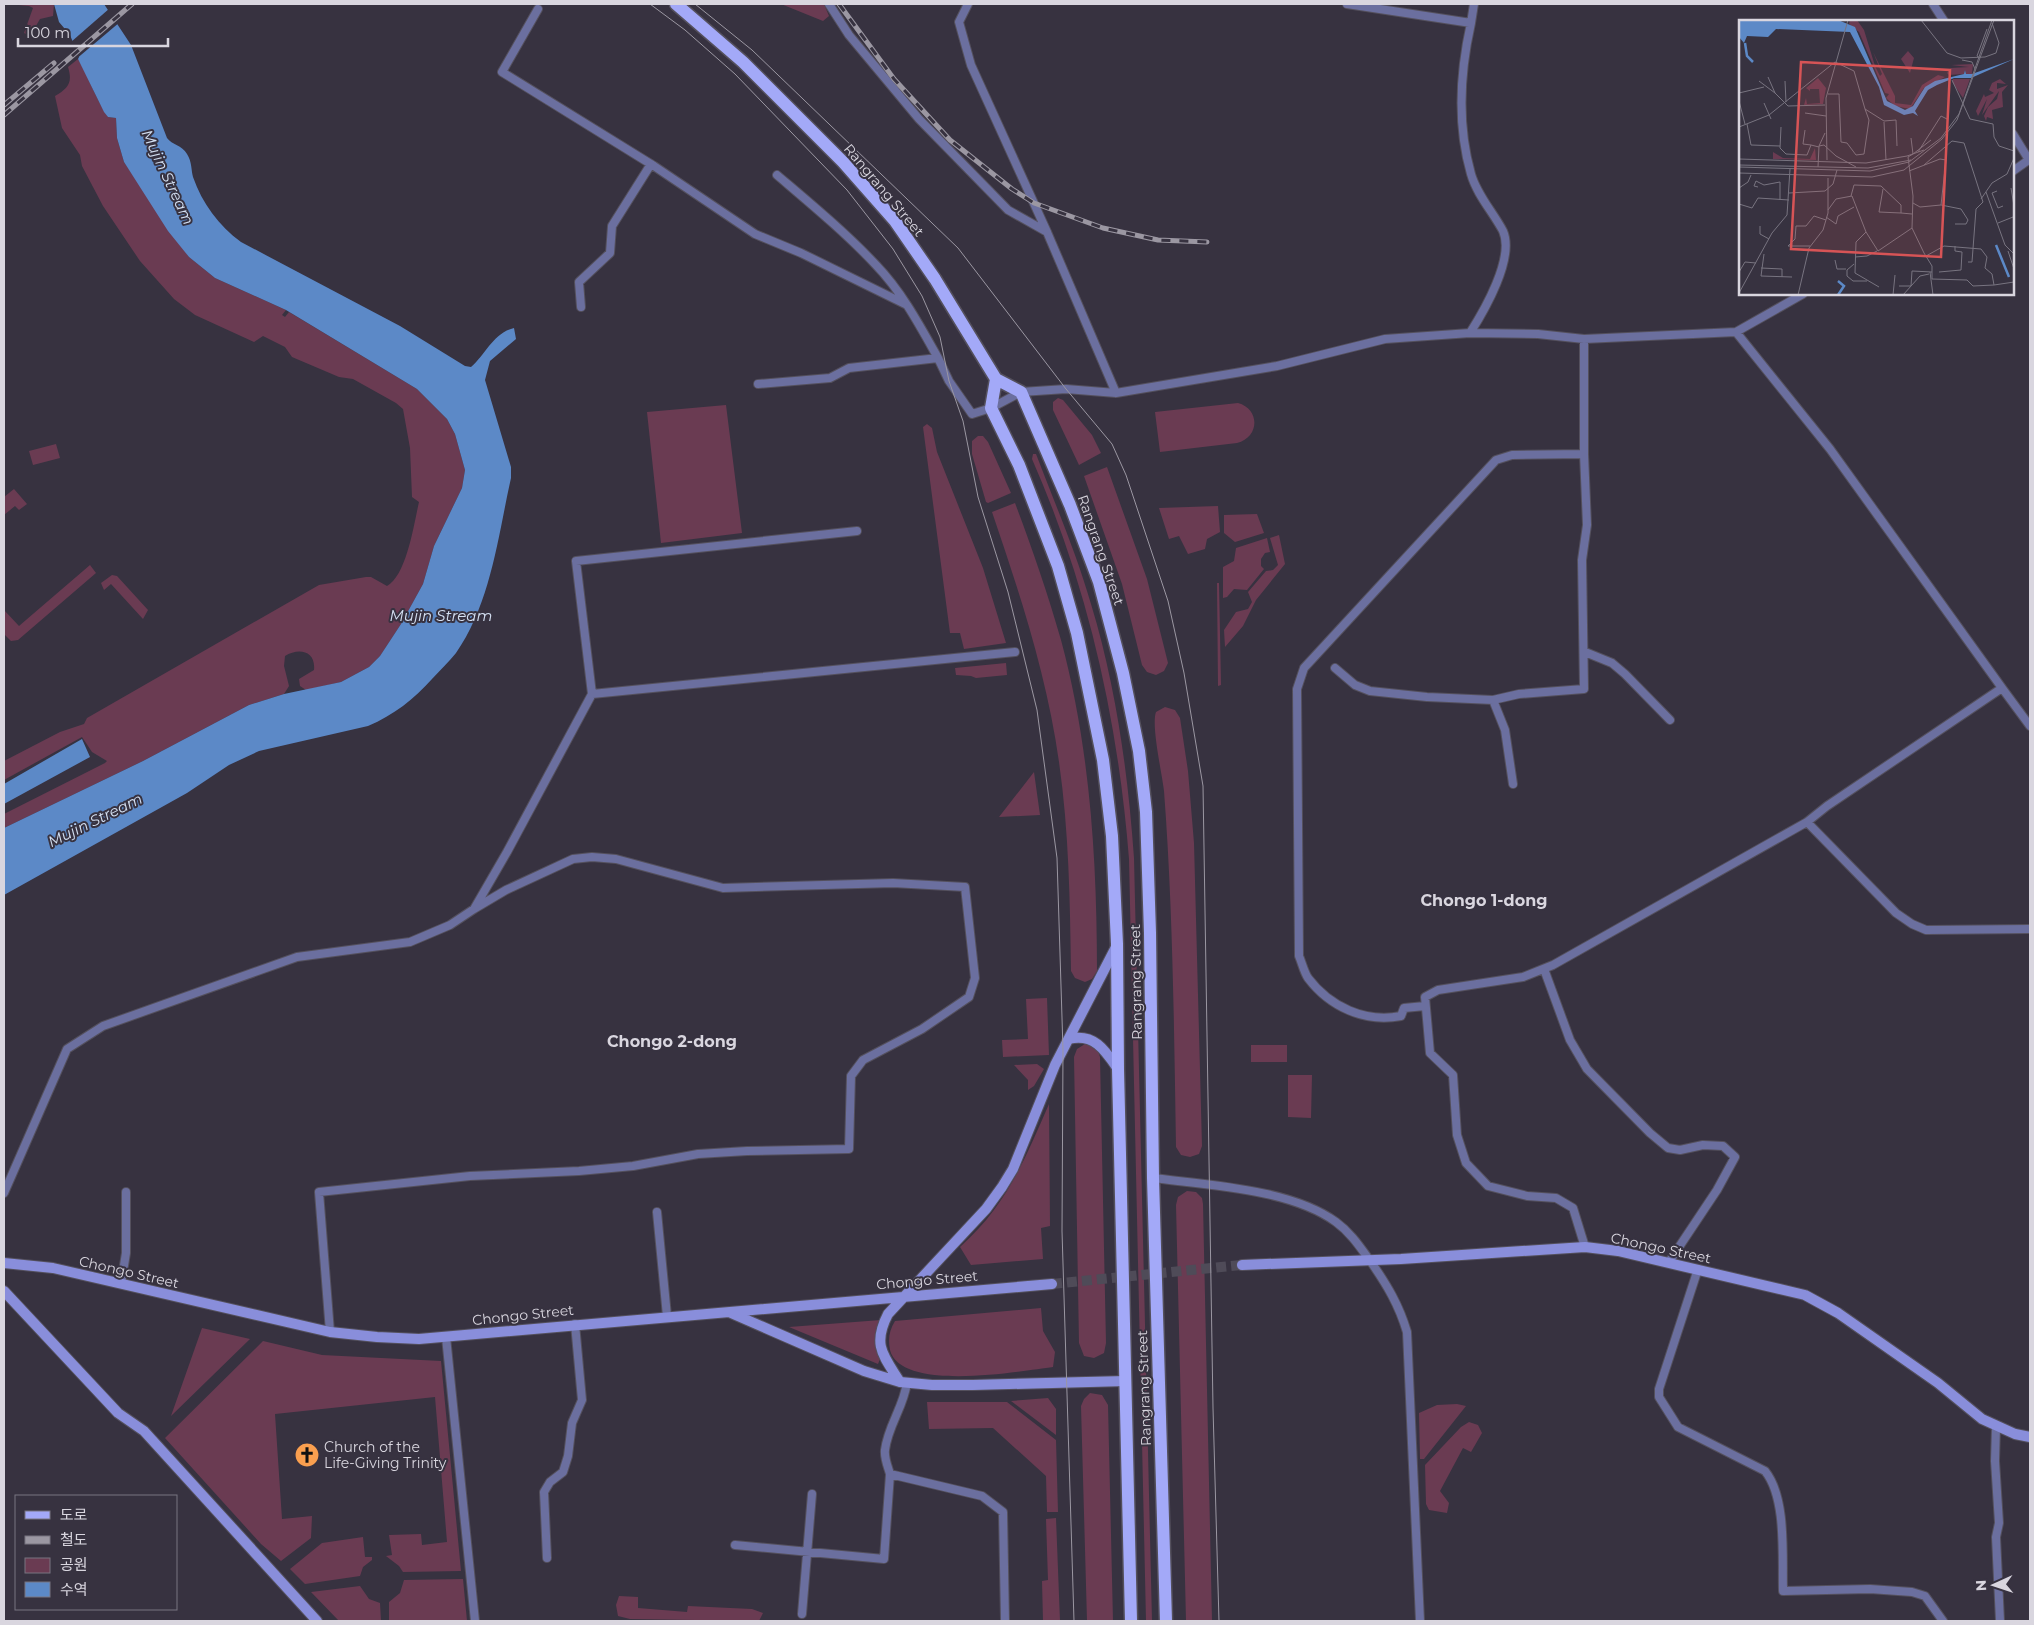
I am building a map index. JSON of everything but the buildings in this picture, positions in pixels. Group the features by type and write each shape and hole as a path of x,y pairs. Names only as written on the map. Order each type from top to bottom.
{"main road":[{"name":"Rangrang Street","path":"676,4 743,62 830,149 894,221 935,278 996,379"},
{"path":"991,408 996,379 1021,392"},
{"name":"Rangrang Street","path":"1021,392 1070,505 1099,582 1123,673 1138,751 1146,812 1150,933 1153,1178 1166,1621"},
{"name":"Rangrang Street","path":"991,408 1019,465 1058,566 1077,633 1104,769 1112,836 1117,944 1118,1068 1131,1621"},
{"path":"904,1382 883,1356 879,1335 888,1314 986,1210 1002,1187 1012,1168 1055,1065 1117,944"},
{"path":"1069,1039 1078,1037 1091,1039 1103,1047 1118,1068"},
{"name":"Chongo Street","path":"1242,1266 1585,1247 1618,1250 1805,1295 1838,1313 1938,1383 1982,1419 2015,1434 2030,1437"},
{"name":"Chongo Street","path":"4,1263 53,1268 330,1332 378,1337 446,1338 575,1324 730,1313 905,1295 1052,1284"},
{"path":"4,1291 118,1412 144,1431 317,1621"},
{"path":"730,1313 864,1371 904,1382 973,1385 1126,1381"}],"street":[{"path":"829,4 849,35 919,119 1008,210 1047,232"},
{"path":"968,4 959,22 971,65 1047,232 1116,393"},
{"path":"1347,4 1471,23"},
{"path":"1470,333 1484,310 1501,270 1505,252 1504,233 1471,174 1465,142 1461,86 1463,60 1474,4"},
{"path":"1933,4 1943,20"},
{"path":"538,9 502,72 651,164 755,234 801,253 907,305"},
{"path":"2014,136 2030,160 2014,170"},
{"path":"581,307 579,282 610,253 612,226 651,164"},
{"path":"777,175 823,214 877,266 907,305 950,381 972,414 991,408 1021,392 1066,389 1116,393 1277,366 1385,339 1470,333 1538,334 1584,339 1736,332 1801,295"},
{"path":"1736,332 1830,449 2030,726"},
{"path":"1334,668 1355,685 1370,691 1493,700 1519,694 1584,689 1585,652 1582,560 1587,525 1584,454 1584,339"},
{"path":"758,384 830,378 849,368 938,358"},
{"path":"1425,1006 1407,1006 1404,1008 1401,1016 1393,1018 1354,1014 1330,1000 1308,977 1300,956 1297,689 1304,668 1496,460 1512,456 1584,454"},
{"path":"474,909 507,852 592,694 576,561 857,531"},
{"path":"592,694 1015,652"},
{"path":"1585,652 1612,662 1670,720"},
{"path":"1585,1247 1573,1208 1556,1198 1527,1196 1488,1186 1466,1163 1457,1135 1453,1075 1430,1053 1425,997 1438,990 1523,977 1544,969 1807,822 1827,806 2002,688"},
{"path":"1493,700 1505,730 1513,784"},
{"path":"1807,822 1896,913 1912,924 1926,930 2030,929"},
{"path":"4,1193 67,1048 103,1026 297,957 410,942 450,925 506,890 573,859 592,857 616,859 723,888 893,884 965,887 975,978 969,997 922,1029 863,1060 851,1076 849,1149 698,1154 633,1166 580,1171 470,1176 319,1192 330,1332"},
{"path":"1544,969 1570,1040 1586,1069 1650,1133 1668,1148 1680,1150 1702,1145 1723,1146 1735,1157 1717,1190 1669,1262"},
{"path":"1153,1178 1273,1196 1309,1206 1356,1239 1390,1288 1401,1311 1407,1332 1420,1621"},
{"path":"121,1284 126,1253 126,1192"},
{"path":"657,1212 668,1316"},
{"path":"1698,1269 1659,1389 1659,1397 1678,1427 1765,1472 1773,1481 1780,1511 1783,1591 1870,1589 1912,1592 1925,1596 1943,1621"},
{"path":"547,1558 544,1492 550,1482 563,1472 568,1456 572,1424 582,1400 575,1324"},
{"path":"446,1338 476,1621"},
{"path":"735,1545 884,1559 890,1474 885,1452 890,1429 905,1398 904,1382"},
{"path":"1996,1426 1995,1461 1999,1522 1996,1537 2000,1621"},
{"path":"890,1474 982,1496 1003,1512 1005,1621"},
{"path":"802,1614 812,1494"}],"green space":[{"path":"8,4 54,4 53,16 40,19 30,36 24,33 33,8"},
{"path":"781,4 824,4 829,16 823,21"},
{"path":"78,59 108,117 116,118 117,138 124,162 189,257 215,278 286,310 282,315 285,317 289,312 417,389 447,419 455,434 465,470 462,488 434,546 423,584 401,624 380,656 369,667 341,682 306,690 300,686 299,679 314,670 312,658 305,652 290,653 285,656 284,666 289,686 284,694 249,705 143,761 4,828 4,814 107,761 92,752 82,737 4,780 4,761 60,732 84,724 87,718 319,585 371,577 387,586 394,580 405,560 419,502 412,497 410,448 403,409 396,403 353,379 339,377 292,357 285,347 263,336 254,342 195,315 174,299 140,261 103,206 82,166 80,155 62,128 55,96 68,85 70,77 68,67"},
{"path":"1058,398 1063,400 1092,435 1101,453 1079,465 1053,410 1053,402"},
{"path":"1238,403 1245,406 1253,417 1253,429 1245,440 1237,443 1160,452 1155,412"},
{"path":"726,405 742,533 661,543 647,412"},
{"path":"927,424 932,428 937,452 983,568 1006,643 964,649 960,633 950,633 923,427"},
{"path":"978,436 983,436 988,442 1011,493 988,503 986,502 972,454 972,441"},
{"path":"56,444 60,458 33,465 29,451"},
{"path":"1033,454 1036,454 1072,547 1100,635 1120,730 1128,794 1134,858 1152,1621 1146,1621 1129,859 1124,807 1108,705 1097,654 1069,556 1052,507 1032,459"},
{"path":"1107,467 1147,579 1168,663 1164,671 1156,675 1147,672 1142,665 1122,584 1084,476"},
{"path":"14,489 27,504 19,510 15,506 4,515 4,497"},
{"path":"1015,503 1040,571 1061,640 1079,722 1085,763 1093,846 1097,971 1092,979 1085,982 1075,978 1071,971 1067,840 1054,730 1032,636 992,512"},
{"path":"1218,506 1220,532 1207,539 1205,549 1188,554 1179,536 1169,539 1159,508"},
{"path":"1257,514 1264,533 1235,542 1224,533 1224,515"},
{"path":"1279,535 1285,564 1256,600 1243,626 1225,647 1224,630 1236,612 1248,609 1252,602 1248,592 1266,571 1273,570 1278,565 1270,538"},
{"path":"1267,538 1270,552 1265,553 1261,559 1261,566 1264,569 1247,590 1234,589 1227,597 1223,598 1223,567 1234,561 1236,548"},
{"path":"90,565 96,573 18,640 11,641 4,634 4,610 19,626"},
{"path":"112,575 117,576 148,610 143,619 111,584 104,590 101,583"},
{"path":"1217,583 1219,583 1221,685 1218,686"},
{"path":"1006,663 1007,675 976,678 956,675 955,668"},
{"path":"1165,707 1175,710 1180,718 1188,771 1194,843 1202,1146 1199,1154 1190,1157 1181,1155 1176,1147 1173,969 1169,880 1164,791 1155,728 1156,712"},
{"path":"1034,772 1040,815 999,817"},
{"path":"1047,998 1049,1055 1003,1057 1002,1040 1028,1039 1026,999"},
{"path":"1085,1044 1095,1048 1100,1057 1106,1343 1104,1353 1094,1358 1084,1356 1079,1343 1074,1057 1077,1049"},
{"path":"1251,1045 1287,1045 1287,1062 1251,1062"},
{"path":"1037,1064 1044,1069 1034,1086 1028,1090 1028,1080 1014,1065"},
{"path":"1288,1075 1312,1075 1311,1118 1288,1117"},
{"path":"1049,1104 1050,1226 1041,1228 1043,1259 971,1265 960,1247 990,1215 1002,1198 1032,1144"},
{"path":"1187,1191 1196,1192 1202,1198 1203,1204 1212,1621 1186,1621 1176,1205 1178,1197"},
{"path":"1041,1308 1043,1331 1055,1352 1053,1367 990,1375 938,1375 916,1371 899,1363 890,1350 891,1328 895,1321"},
{"path":"881,1320 877,1340 880,1359 878,1364 789,1327"},
{"path":"202,1328 250,1339 171,1416"},
{"path":"263,1341 322,1355 441,1361 461,1571 403,1572 399,1566 386,1556 392,1555 389,1535 421,1534 422,1545 447,1542 435,1397 275,1414 282,1519 312,1516 311,1538 281,1561 261,1544 165,1438"},
{"path":"1090,1393 1102,1395 1108,1405 1113,1621 1087,1621 1081,1406 1084,1399"},
{"path":"1048,1398 1056,1409 1056,1435 1011,1401"},
{"path":"927,1402 1007,1402 1056,1440 1058,1512 1047,1512 1046,1476 993,1428 929,1429"},
{"path":"1457,1404 1466,1406 1424,1459 1420,1459 1419,1413 1437,1405"},
{"path":"1469,1422 1478,1425 1482,1433 1471,1452 1463,1448 1440,1491 1449,1503 1447,1513 1429,1510 1426,1504 1425,1465 1461,1427"},
{"path":"1056,1518 1060,1621 1043,1621 1042,1581 1048,1580 1046,1519"},
{"path":"363,1537 365,1557 372,1557 372,1560 363,1567 360,1576 305,1584 290,1569 322,1543"},
{"path":"463,1579 467,1621 389,1621 389,1602 400,1593 404,1580"},
{"path":"360,1586 369,1599 380,1603 381,1621 339,1621 311,1592"},
{"path":"619,1596 638,1597 638,1608 687,1612 688,1606 752,1609 763,1613 759,1621 630,1619 618,1616 616,1605"}],"water":[{"name":"Mujin Stream","path":"54,4 104,4 131,45 167,138 185,151 190,160 193,177 206,205 225,229 241,242 400,326 465,366 471,367 495,339 514,328 516,339 490,361 485,380 511,467 511,478 492,568 478,613 456,653 411,700 395,712 368,726 259,751 229,765 187,793 4,895 4,828 143,761 249,705 284,694 341,682 369,667 380,656 401,624 423,584 434,546 462,488 465,470 455,434 447,419 417,389 286,310 215,278 189,257 168,231 124,162 117,138 116,118 108,117 104,112 78,59 79,57 70,35 59,22"},
{"path":"82,739 90,757 4,804 4,784"}],"pier":[{"path":"110,8 120,22 75,60 71,42"}],"tunnel":[{"path":"1052,1284 1242,1265"}],"tram line":[{"path":"650,4 685,30 735,74 847,190 893,249 922,296 940,337 949,381 963,421 978,497 1008,592 1037,710 1057,858 1063,1050 1062,1231 1074,1621"},
{"path":"695,4 752,50 958,248 1066,389 1112,444 1126,475 1168,601 1184,673 1203,786 1213,1408 1219,1621"}],"railway":[{"path":"4,115 132,4"},
{"path":"839,4 894,79 950,140 1012,189 1034,203 1103,228 1158,240 1207,242"},
{"path":"4,105 54,63"}],"place":[{"name":"Church of the Life-Giving Trinity","path":"307,1455"}],"district":[{"name":"Chongo 1-dong","path":"1484,900"},
{"name":"Chongo 2-dong","path":"672,1041"}]}
